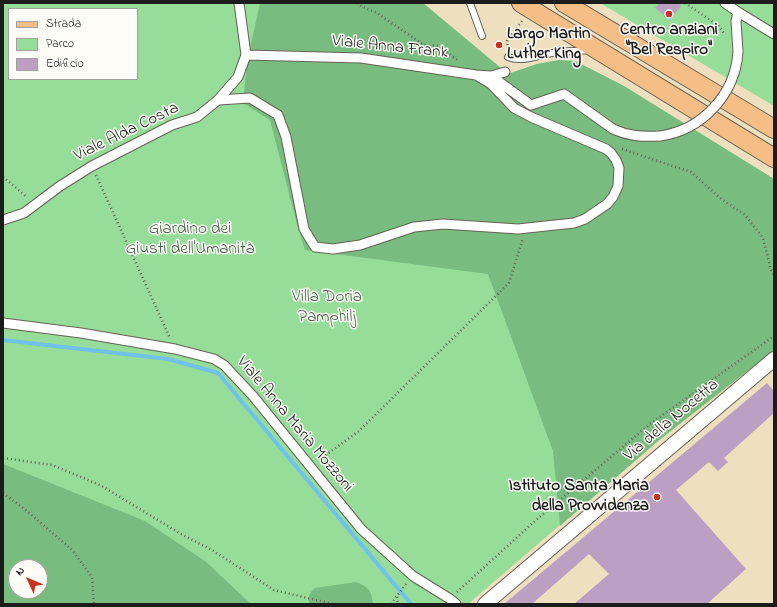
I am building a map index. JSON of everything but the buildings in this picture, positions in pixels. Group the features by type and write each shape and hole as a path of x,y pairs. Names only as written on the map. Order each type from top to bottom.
{"main road":[{"path":"572,5 774,128"},
{"path":"526,6 774,158"}],"street":[{"path":"239,3 246,55"},
{"path":"725,3 774,34"},
{"path":"491,76 531,105 564,94 613,129 621,133 643,137 676,133 702,120 721,99 730,83 736,68 738,52 736,21 738,12"},
{"name":"Viale Anna Frank","path":"246,55 361,58 491,76 505,72"},
{"name":"Viale Alda Costa","path":"3,220 24,213 60,186 92,166 172,125 197,117 218,100 238,77 246,55"},
{"path":"218,100 250,98 278,115 286,137 304,229 315,247 332,249 360,245 414,227 443,224 518,229 574,223 585,219 607,204 618,186 619,168 611,153 606,149 531,118 514,108 491,84 476,75"},
{"name":"Viale Anna Maria Mozzoni","path":"3,323 81,333 175,350 214,359 224,365 253,396 361,529 413,576 453,601"},
{"name":"Via della Nocetta","path":"485,604 774,359"}],"lane":[{"path":"470,3 482,36"},
{"path":"508,57 518,60 567,51 597,50"}],"path":[{"path":"357,3 360,6 377,13 424,45 439,46 476,75"},
{"path":"685,3 719,26 738,52"},
{"path":"508,57 507,41 526,6"},
{"path":"618,148 691,172 720,198 745,215 763,238 771,270 774,275"},
{"path":"92,166 175,350"},
{"path":"3,177 35,204"},
{"path":"311,467 359,431 509,283 527,228"},
{"path":"453,601 535,522 650,424 774,336"},
{"path":"3,458 52,465 100,485 181,534 212,550 274,590 333,604"},
{"path":"3,493 27,511 72,550 92,577 94,604"},
{"path":"391,604 403,589"},
{"path":"397,596 398,604"}],"green space":[{"name":"Villa Doria Pamphilj","path":"3,3 423,3 508,74 537,64 559,60 575,61 624,86 774,179 774,350 658,441 468,604 3,604"},
{"path":"260,3 423,3 508,74 537,64 559,60 575,61 624,86 774,179 774,350 658,441 560,526 553,451 488,274 305,250 270,120 243,103 247,62"},
{"path":"600,3 774,3 774,106"},
{"path":"3,464 145,521 205,561 251,604 3,604"},
{"path":"356,582 369,590 373,604 310,604 308,599 311,592 315,588"}],"waterway":[{"path":"3,340 168,359 218,373 411,604"}],"place":[{"name":"Centro anziani \"Bel Respiro\"","path":"669,14"},
{"name":"Largo Martin Luther King","path":"499,45"},
{"name":"Istituto Santa Maria della Provvidenza","path":"657,497"}],"park label":[{"name":"Giardino dei Giusti dell'Umanità","path":"190,240"}]}
